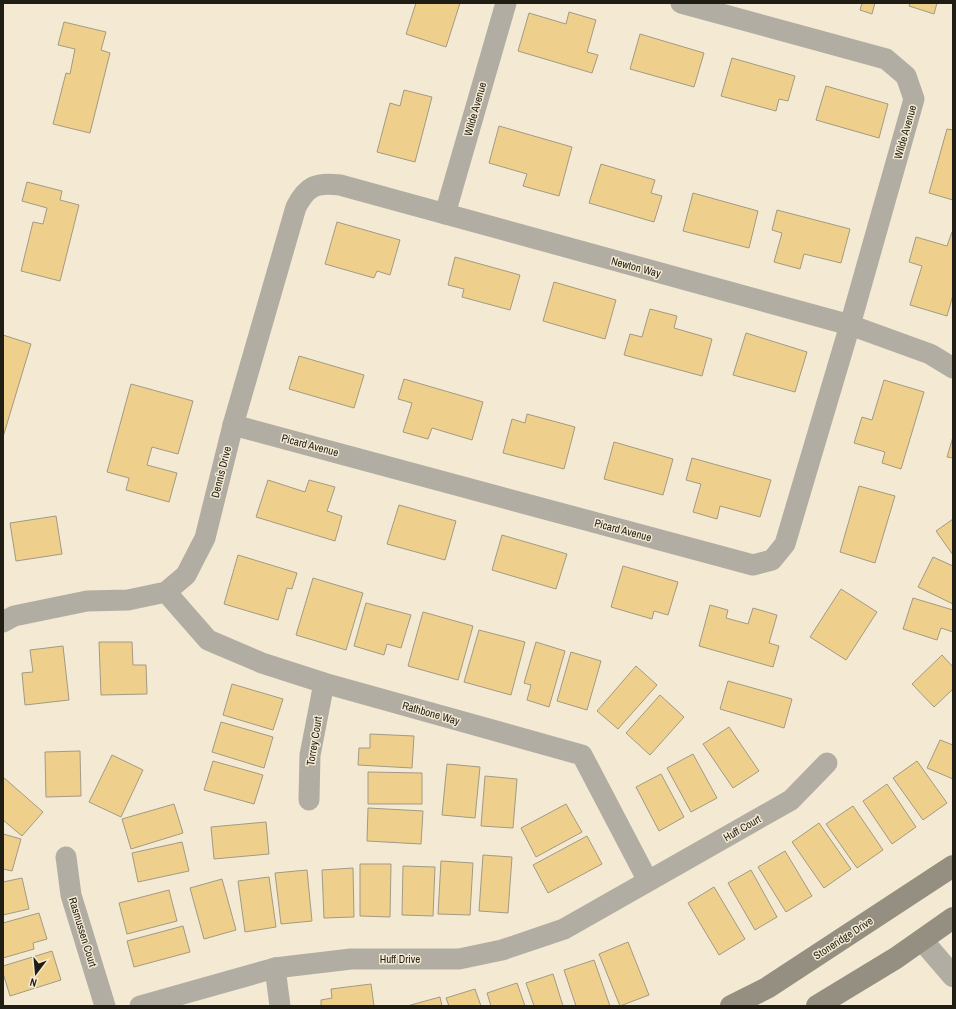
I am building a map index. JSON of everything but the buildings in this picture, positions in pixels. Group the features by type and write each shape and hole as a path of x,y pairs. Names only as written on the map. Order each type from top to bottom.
{"main road":[{"name":"Stoneridge Drive","path":"731,1006 768,988 953,866"},
{"path":"817,1006 896,958 953,918"}],"street":[{"name":"Wilde Avenue","path":"445,214 506,3"},
{"name":"Wilde Avenue","path":"681,3 886,59 906,76 914,99 850,325"},
{"name":"Newton Way","path":"313,186 326,183 340,185 850,325 930,354 953,368"},
{"name":"Dennis Drive","path":"3,622 14,616 87,601 128,600 166,592 186,575 205,538 233,425 296,207 303,195 313,186"},
{"name":"Picard Avenue","path":"233,425 753,565 772,560 785,544 850,325"},
{"name":"Rathbone Way","path":"166,592 208,640 262,663 324,683 582,755 648,881"},
{"name":"Torrey Court","path":"309,800 310,755 324,683"},
{"name":"Huff Court","path":"648,881 791,800 827,763"},
{"name":"Rasmussen Court","path":"66,857 71,895 105,1006"},
{"name":"Huff Drive","path":"140,1006 275,968 351,960 459,959 502,950 564,929 648,881"},
{"path":"922,940 953,976"},
{"path":"275,968 280,1006"}]}
